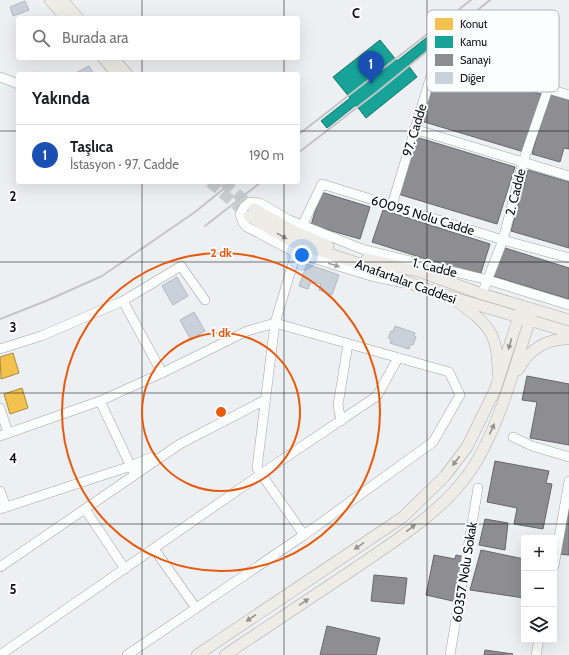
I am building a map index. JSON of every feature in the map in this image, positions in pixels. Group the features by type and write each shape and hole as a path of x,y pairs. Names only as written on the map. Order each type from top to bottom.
{"main road":[{"path":"50,0 64,16"},
{"path":"62,0 76,16"},
{"path":"105,60 115,72"},
{"path":"115,60 125,72"},
{"name":"Anafartalar Caddesi","path":"569,320 522,307 421,272 342,252 252,213 291,241 387,272 415,285 451,297 529,322 569,332"},
{"path":"451,297 473,314 491,333 498,351 498,382"},
{"path":"197,655 403,517 445,476 467,447 498,382 522,307"},
{"path":"225,655 379,552 416,525 444,500 469,473 493,430 533,310"},
{"path":"508,388 523,360 531,351 550,342 569,339"}],"street":[{"path":"0,77 16,83"},
{"name":"97. Cadde","path":"392,204 427,88"},
{"name":"2. Cadde","path":"482,294 503,240 523,162 547,92"},
{"path":"558,92 569,95"},
{"path":"414,129 569,176"},
{"name":"60095 Nolu Cadde","path":"302,226 322,184 392,204 503,240 569,258"},
{"name":"1. Cadde","path":"296,254 243,224 240,214 244,206 255,201 302,226 362,249 488,280 569,305"},
{"path":"304,535 257,468 275,323 296,254 370,276 415,285"},
{"path":"0,349 41,336 123,301 181,266 205,300"},
{"path":"123,301 162,373"},
{"path":"0,408 4,434 100,401 162,373 247,331 275,323 449,372 460,395 433,442 304,535 127,655"},
{"path":"341,421 338,405 348,344"},
{"path":"0,655 261,474 377,396 398,358"},
{"path":"0,567 85,509 133,470 265,400"},
{"path":"100,401 133,470"},
{"path":"513,437 532,446 569,456"},
{"path":"0,492 3,508 133,470"},
{"path":"557,549 569,481"},
{"name":"60357 Nolu Sokak","path":"450,655 478,488"},
{"path":"85,509 125,568"},
{"path":"154,549 196,608"},
{"path":"536,655 538,643"}],"building: Konut":[{"path":"13,353 19,373 1,379 0,357"},
{"path":"22,388 28,408 10,414 4,394"}],"building: Kamu":[{"path":"427,37 427,50 408,65 417,77 366,118 356,105 327,128 321,121 350,98 333,77 380,40 397,61"}],"building: Sanayi":[{"path":"430,92 534,92 541,94 524,152 421,121"},
{"path":"549,93 569,98 569,149 564,148 560,162 532,154"},
{"path":"416,137 515,167 497,224 398,194"},
{"path":"528,170 569,182 569,248 511,231"},
{"path":"321,192 370,207 360,239 311,225"},
{"path":"383,210 490,244 480,276 372,242"},
{"path":"502,247 569,268 569,299 493,276"},
{"path":"527,376 569,384 569,445 530,438 537,402 522,400"},
{"path":"495,461 549,471 546,483 552,484 543,529 514,524 517,508 487,502"},
{"path":"569,488 569,555 558,554"},
{"path":"485,519 508,523 505,550 479,545"},
{"path":"481,550 521,558 521,598 470,590"},
{"path":"434,555 455,559 456,555 465,557 457,602 426,595"},
{"path":"374,575 407,578 404,604 371,601"},
{"path":"327,626 380,638 376,655 320,655"},
{"path":"485,650 513,654 484,655"}],"building: Diğer":[{"path":"25,1 29,10 13,16 10,7"},
{"path":"89,66 93,72 78,72"},
{"path":"307,264 339,275 332,295 319,290 321,284 311,281 308,289 299,286"},
{"path":"177,277 188,296 173,305 162,286"},
{"path":"194,312 205,331 191,340 180,320"},
{"path":"395,326 415,333 414,336 416,337 413,345 411,344 409,349 390,343 391,339 388,338 391,331 393,332"}],"tunnel":[{"path":"212,184 249,216"},
{"path":"226,184 254,209"}],"railway":[{"path":"458,10 471,0"},
{"path":"478,10 490,0"},
{"path":"300,133 427,34"},
{"path":"300,151 427,51"},
{"path":"0,319 46,301 102,276 195,212 230,184"},
{"path":"205,226 258,184"}],"place":[{"name":"Taşlıca","path":"371,84"}]}
